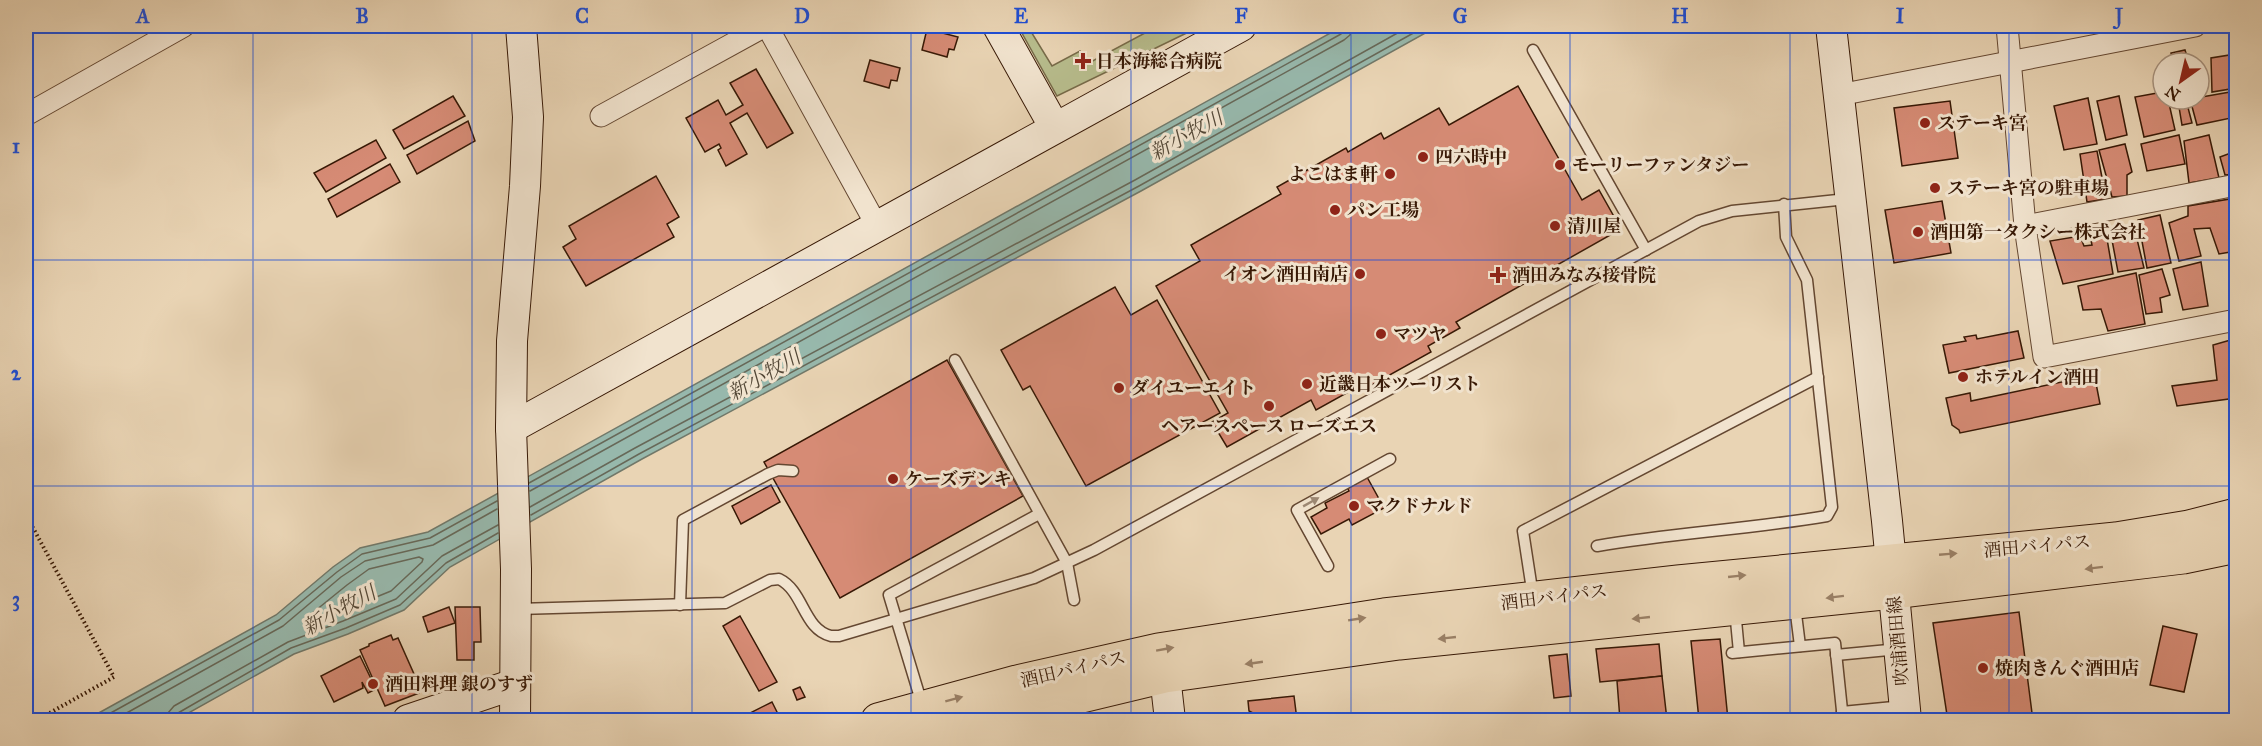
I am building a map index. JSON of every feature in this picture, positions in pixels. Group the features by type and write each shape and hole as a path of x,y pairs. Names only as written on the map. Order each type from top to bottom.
{"highway":[{"name":"酒田バイパス","path":"2170,544 2236,515"},
{"name":"酒田バイパス","path":"878,720 1017,682 1158,650 1384,615 1678,582 1892,577 2170,544 2236,546"},
{"name":"酒田バイパス","path":"982,720 1051,707 1165,676 1399,643 1795,603 1838,596 1892,577"}],"street":[{"path":"26,115 184,26"},
{"path":"515,720 516,569 512,428 515,288 528,144 527,90 521,26"},
{"path":"601,116 766,26 877,226"},
{"path":"998,26 1055,128"},
{"name":"吹浦酒田線","path":"1831,26 1905,713"},
{"path":"2007,26 2025,226 2043,357 2236,320"},
{"path":"1839,95 2195,26"},
{"path":"512,428 1232,28"},
{"path":"2025,226 2236,185"},
{"path":"1165,676 1170,720"},
{"path":"408,720 514,684"}],"lane":[{"path":"1533,50 1646,250"},
{"path":"515,609 730,601 774,579 784,582 792,589 815,628 826,635 839,636 1034,579 1130,531 1646,250 1716,215 1784,204 1850,198"},
{"path":"1597,546 1644,538 1741,529 1827,516 1832,507 1807,280 1786,237 1784,204"},
{"path":"955,360 1067,563 1074,600"},
{"path":"1533,599 1523,531 1818,377"},
{"path":"1328,566 1297,510 1390,459"},
{"path":"680,604 683,520 768,474 778,470 793,471"},
{"path":"923,707 889,595 1039,514"},
{"path":"1795,603 1800,646"},
{"path":"1735,608 1736,652 1835,643 1842,716 1905,713"},
{"path":"1836,655 1899,649"}],"path":[{"path":"26,515 114,677 37,720"}],"green space":[{"path":"1018,26 1037,26 1030,30 1052,66 1080,51 1087,64 1158,26 1201,26 1057,96"}],"water":[{"name":"新小牧川","path":"1343,26 1438,26 1141,191 642,459 450,567 404,610 294,654 176,720 86,720 276,615 333,567 360,548 428,532"}],"building":[{"path":"927,29 958,37 954,50 949,49 947,57 922,50"},
{"path":"2236,54 2236,88 2212,92 2211,58"},
{"path":"870,60 900,68 897,81 891,80 889,88 864,81"},
{"path":"756,69 793,133 767,148 747,113 730,123 747,154 726,166 718,150 721,148 719,144 705,152 686,118 718,100 726,115 743,105 730,83"},
{"name":"イオン酒田南店","path":"1518,86 1582,200 1599,190 1621,229 1456,322 1460,328 1428,346 1431,352 1361,391 1359,386 1316,410 1311,400 1227,447 1212,422 1228,413 1156,286 1200,261 1191,245 1281,194 1277,187 1346,148 1348,152 1381,133 1384,139 1439,108 1449,125"},
{"path":"2236,91 2236,117 2197,125 2193,111 2211,111 2211,95"},
{"path":"2151,94 2151,111 2171,111 2175,130 2144,137 2135,97"},
{"path":"453,96 465,116 404,149 393,130"},
{"path":"2119,96 2127,135 2106,140 2097,101"},
{"path":"2088,98 2097,144 2064,150 2054,106"},
{"name":"ステーキ宮","path":"1950,101 1958,158 1902,166 1894,108"},
{"path":"2180,111 2189,111 2192,123 2182,125"},
{"path":"468,121 475,141 417,174 407,155"},
{"path":"2179,135 2185,164 2147,171 2141,144"},
{"path":"2209,135 2219,178 2189,183 2184,141"},
{"path":"376,140 386,158 326,192 314,173"},
{"path":"2125,144 2132,172 2127,175 2127,196 2112,197 2099,150"},
{"path":"2097,151 2106,199 2087,202 2080,154"},
{"path":"2236,151 2236,174 2225,175 2220,157"},
{"path":"390,164 400,182 337,217 328,199"},
{"path":"656,176 679,217 667,224 674,237 586,286 563,247 576,239 569,226"},
{"path":"2236,198 2236,251 2219,254 2210,228 2194,229 2201,256 2179,261 2169,223 2188,216 2188,206"},
{"name":"酒田第一タクシー株式会社","path":"1942,201 1951,253 1894,263 1885,210"},
{"path":"2160,215 2171,263 2147,268 2138,220"},
{"path":"2105,227 2113,274 2063,284 2050,241 2080,236 2084,246 2092,245 2089,231"},
{"path":"2136,235 2144,268 2118,272 2112,240"},
{"path":"2201,262 2208,306 2183,310 2173,269"},
{"path":"2162,269 2170,295 2160,298 2162,312 2146,314 2139,275"},
{"path":"2136,273 2145,324 2108,331 2101,309 2083,310 2078,286"},
{"name":"ダイユーエイト","path":"1115,287 1131,315 1157,300 1220,413 1086,486 1030,386 1023,390 1001,350"},
{"path":"2018,331 2024,358 1949,373 1943,345 1966,341 1964,337 1976,335 1977,339"},
{"path":"2234,339 2236,398 2177,406 2172,386 2217,380 2213,345"},
{"name":"ケーズデンキ","path":"947,360 1023,496 840,598 764,462"},
{"path":"2086,375 2087,380 2095,378 2100,404 1960,433 1952,425 1946,398 1970,393 1971,401"},
{"name":"マクドナルド","path":"1367,477 1384,508 1352,525 1349,519 1321,534 1311,517 1327,508 1325,503 1349,491 1347,487"},
{"path":"771,485 780,502 741,524 732,506"},
{"path":"449,607 455,623 428,632 423,617"},
{"path":"455,607 480,607 481,642 474,642 474,660 457,660"},
{"name":"焼肉きんぐ酒田店","path":"2019,612 2032,713 1947,715 1933,623"},
{"path":"740,616 777,682 759,691 723,626"},
{"path":"2163,626 2197,634 2184,692 2150,685"},
{"path":"391,635 393,640 398,638 414,674 412,675 419,693 385,706 360,650"},
{"path":"1720,639 1728,720 1699,720 1691,641"},
{"path":"1659,644 1662,676 1600,682 1596,649"},
{"path":"1567,654 1571,696 1554,698 1549,656"},
{"path":"360,656 376,689 368,693 362,682 363,688 334,702 321,676"},
{"path":"1662,676 1667,720 1620,720 1617,681"},
{"path":"800,687 805,697 797,700 793,690"},
{"path":"1294,696 1297,720 1256,720 1255,714 1249,711 1248,701"},
{"path":"772,702 780,718 754,720 750,713"},
{"path":"741,713 743,720 726,720 725,718"},
{"path":"1439,715 1439,720 1406,720 1406,718"}],"place":[{"name":"日本海総合病院","path":"1083,61"},
{"name":"ステーキ宮","path":"1925,123"},
{"name":"四六時中","path":"1423,157"},
{"name":"モーリーファンタジー","path":"1560,165"},
{"name":"よこはま軒","path":"1390,174"},
{"name":"ステーキ宮の駐車場","path":"1935,188"},
{"name":"パン工場","path":"1335,210"},
{"name":"清川屋","path":"1555,226"},
{"name":"酒田第一タクシー株式会社","path":"1918,232"},
{"name":"イオン酒田南店","path":"1360,274"},
{"name":"酒田みなみ接骨院","path":"1498,275"},
{"name":"マツヤ","path":"1381,334"},
{"name":"ホテルイン酒田","path":"1963,377"},
{"name":"近畿日本ツーリスト","path":"1307,384"},
{"name":"ダイユーエイト","path":"1119,388"},
{"name":"ヘアースペース ローズエス","path":"1269,406"},
{"name":"ケーズデンキ","path":"893,479"},
{"name":"マクドナルド","path":"1354,506"},
{"name":"焼肉きんぐ酒田店","path":"1983,668"},
{"name":"酒田料理 銀のすず","path":"373,684"}]}
